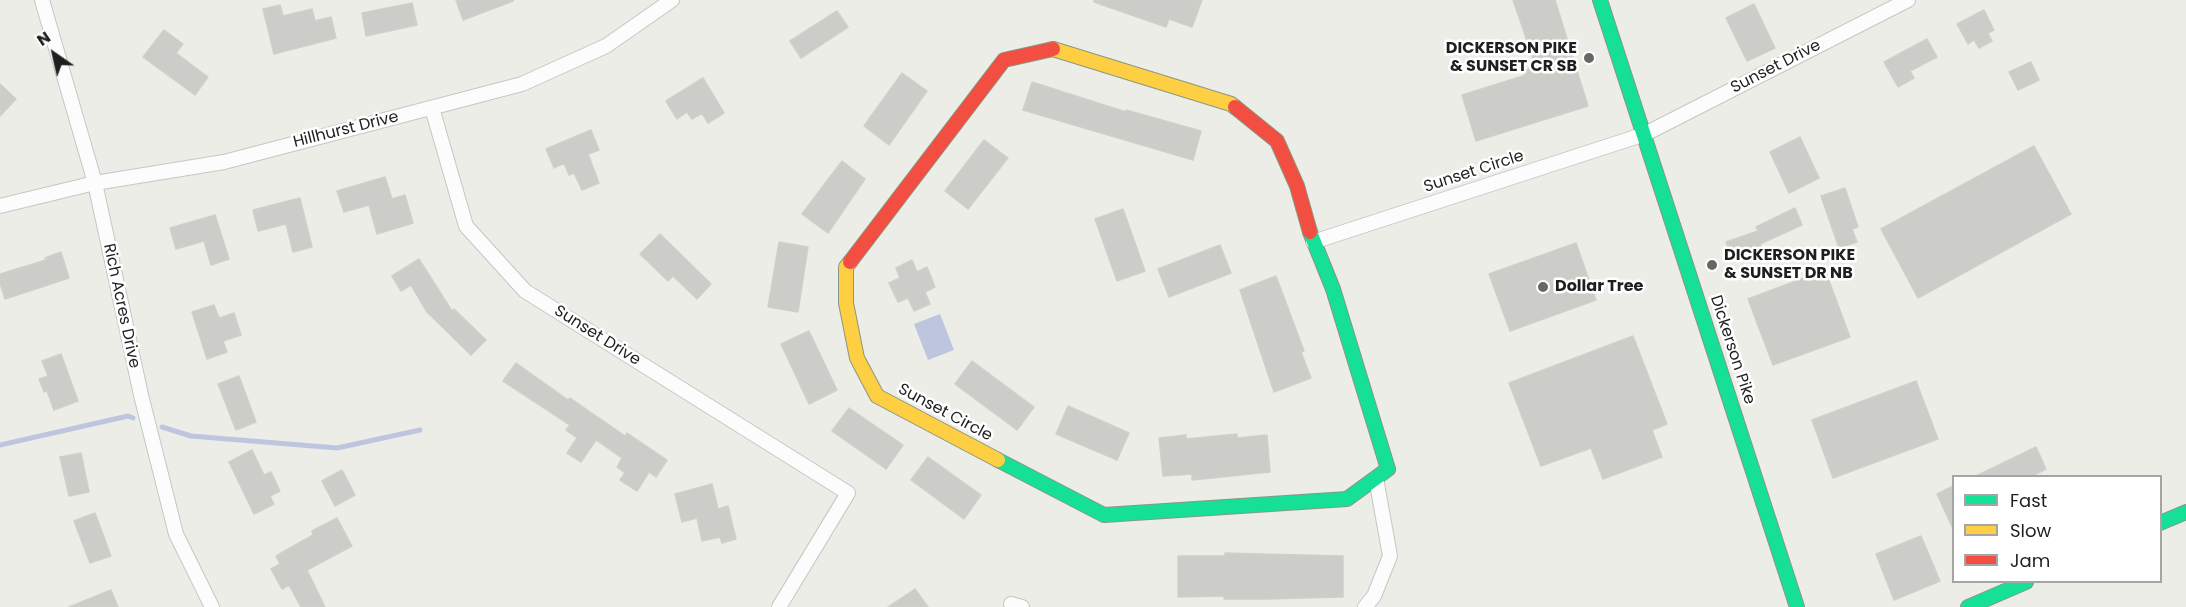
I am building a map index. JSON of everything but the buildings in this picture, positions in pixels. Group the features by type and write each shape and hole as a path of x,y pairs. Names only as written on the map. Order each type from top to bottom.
{"street":[{"name":"Rich Acres Drive","path":"42,0 95,183 141,395 176,534 212,607"},
{"name":"Hillhurst Drive","path":"0,206 95,183 224,162 522,84 606,46 672,0"},
{"name":"Dickerson Pike","path":"1600,0 1797,607"},
{"name":"Sunset Drive","path":"1645,134 1908,0"},
{"name":"Sunset Circle","path":"1053,49 1231,104 1277,141 1298,186 1313,242 1333,289 1388,469 1347,499 1104,515 877,396 857,358 846,303 846,267 1004,60 1053,49"},
{"name":"Sunset Drive","path":"432,108 466,226 525,291 848,493 779,607"},
{"name":"Sunset Circle","path":"1313,242 1645,134"},
{"path":"1365,607 1374,596 1390,556 1376,478"},
{"path":"2162,522 2186,512"},
{"path":"1968,607 2024,583"}],"water":[{"path":"940,314 954,350 928,360 914,324"}],"waterway":[{"path":"0,445 128,416 133,418"},
{"path":"162,427 191,436 337,448 420,430"}],"traffic: fast":[{"path":"1600,0 1797,607"},
{"path":"998,460 1104,515 1347,499 1388,469 1333,289 1310,232"},
{"path":"2162,522 2186,512"},
{"path":"1968,607 2024,583"}],"traffic: slow":[{"path":"1053,49 1235,107"},
{"path":"850,262 846,267 846,303 857,358 877,396 998,460"}],"traffic: jam":[{"path":"850,262 1004,60 1053,49"},
{"path":"1235,107 1277,141 1297,186 1310,232"}],"place":[{"name":"DICKERSON PIKE & SUNSET CR SB","path":"1589,58"},
{"name":"DICKERSON PIKE & SUNSET DR NB","path":"1712,265"},
{"name":"Dollar Tree","path":"1543,287"}]}
